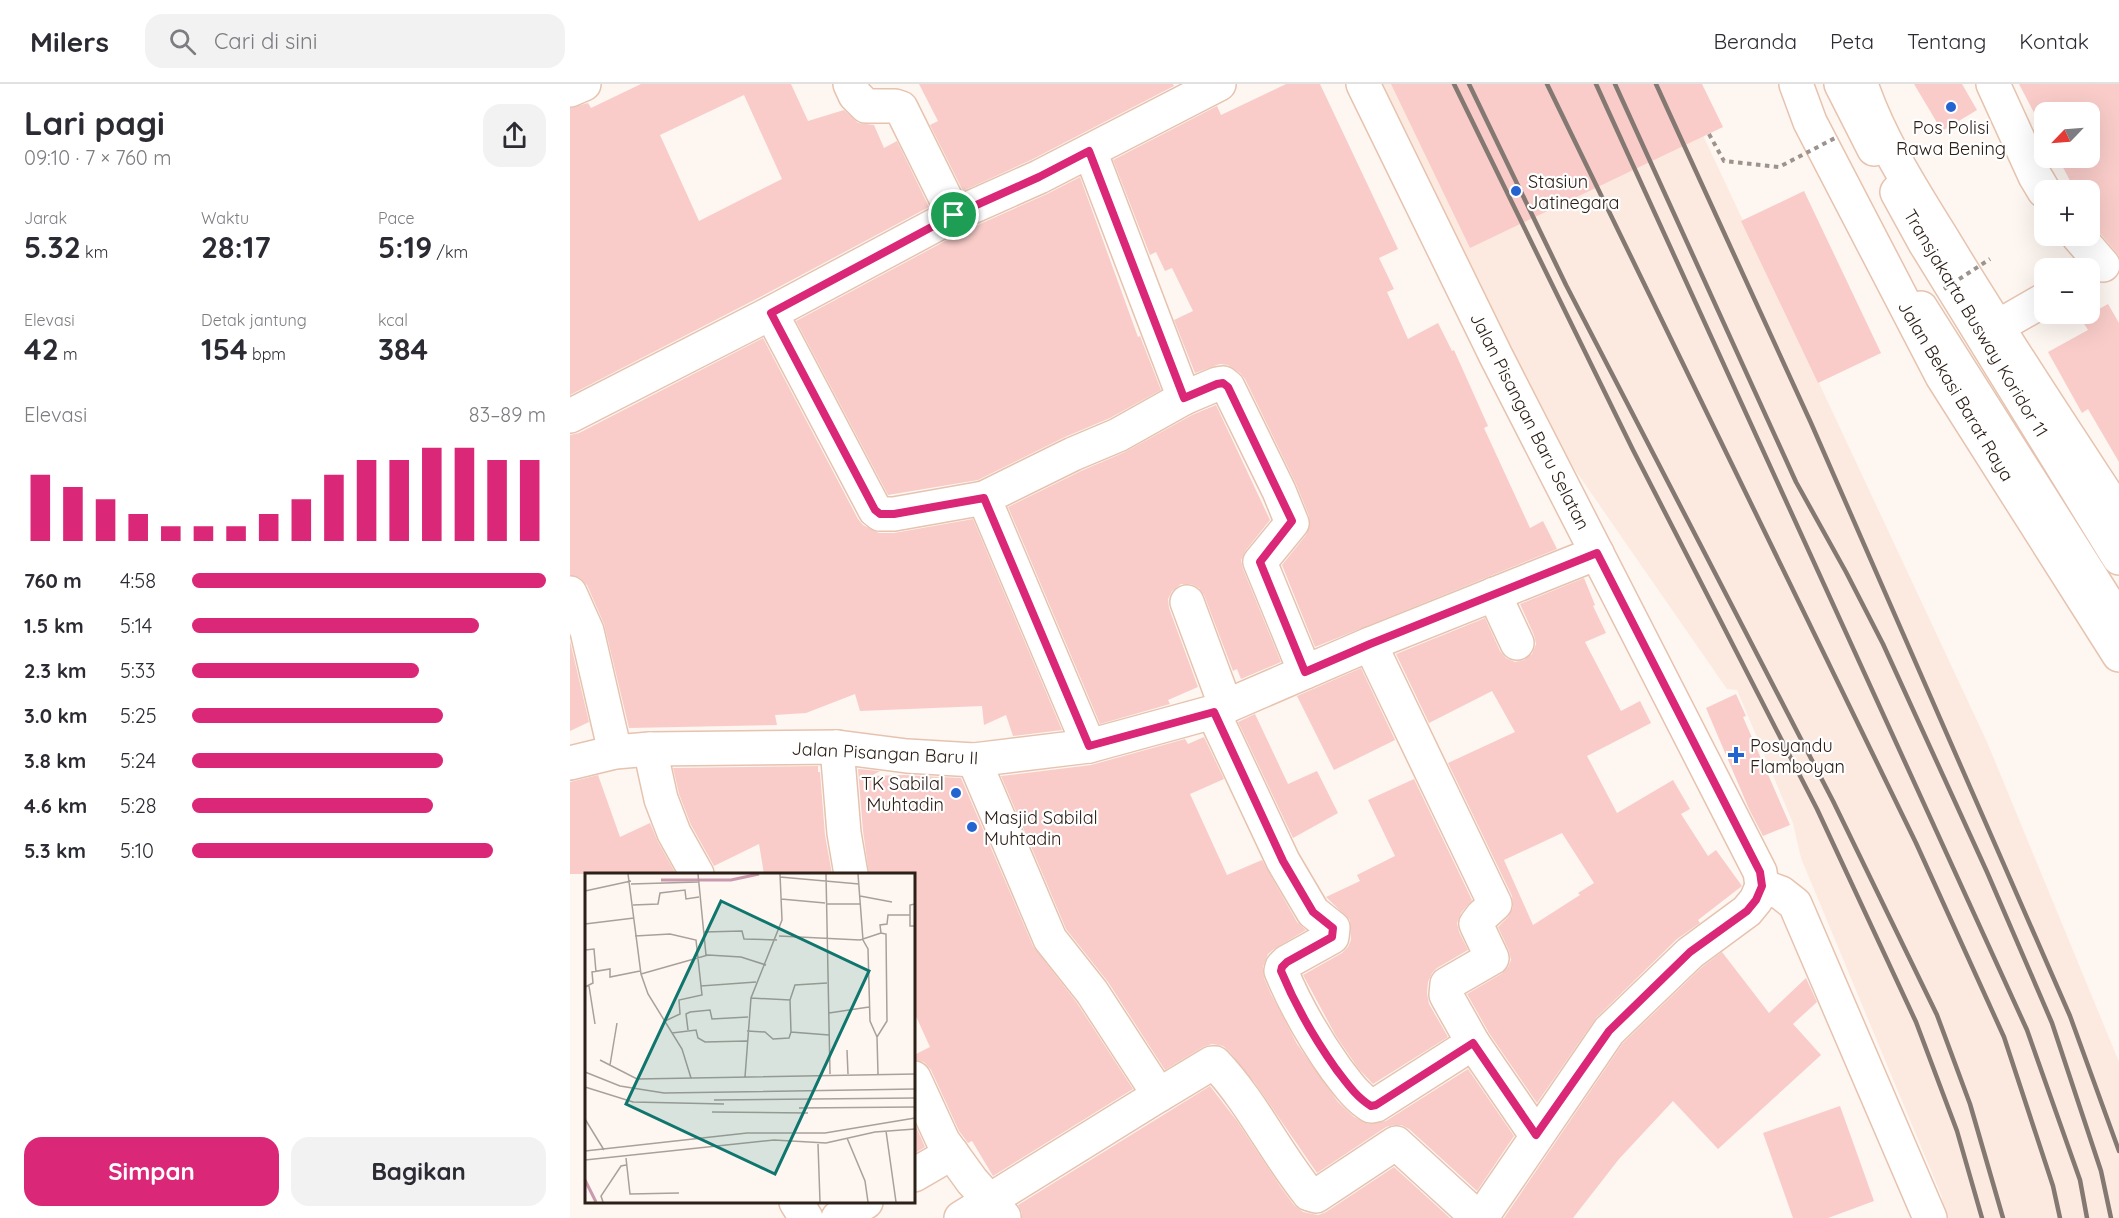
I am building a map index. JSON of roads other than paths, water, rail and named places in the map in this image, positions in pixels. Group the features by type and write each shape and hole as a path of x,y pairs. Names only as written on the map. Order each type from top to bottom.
{"street":[{"path":"570,90 584,84"},
{"path":"850,84 855,94 866,106 901,108 954,215"},
{"path":"570,416 771,313 954,215 1039,177 1219,84"},
{"name":"Jalan Pisangan Baru Selatan","path":"1363,84 1496,356 1760,872 1762,886"},
{"name":"Jalan Bekasi Barat Raya","path":"1796,84 1810,122 1942,376 2119,655"},
{"name":"Transjakarta Busway Koridor 11","path":"1811,84 1822,121 1861,201 1913,295 2119,621"},
{"name":"Transjakarta Busway Koridor 11","path":"1841,84 1889,180 1925,243 2119,558"},
{"path":"1861,84 1869,106 1909,185 1996,327 2119,514"},
{"path":"1993,84 2037,180"},
{"path":"1089,151 1184,398"},
{"path":"2086,246 2104,267"},
{"path":"1996,327 2034,306"},
{"path":"771,313 875,510 880,514 894,514 984,498 1073,454 1118,435 1184,398 1223,383 1228,387 1279,491 1292,523 1260,562 1305,672"},
{"path":"984,498 1089,746"},
{"name":"Jalan Pisangan Baru II","path":"570,763 615,752 650,749 837,747 908,756 974,759 1089,746 1220,709 1370,644 1597,553"},
{"path":"570,593 587,631 615,752"},
{"path":"1494,594 1517,643"},
{"path":"1187,602 1220,709 1283,861 1313,912 1333,928 1332,937 1287,962 1281,971 1294,1002 1315,1039 1350,1088 1371,1106 1473,1043"},
{"path":"1370,644 1495,904 1476,924 1492,958 1448,984 1446,996 1473,1043 1536,1135"},
{"path":"837,747 844,833 851,873"},
{"path":"650,749 661,799 674,833 696,873"},
{"path":"974,759 1050,939 1092,992 1159,1095"},
{"path":"961,1218 998,1210 1159,1095 1215,1063 1254,1112 1291,1172 1309,1194 1316,1196 1396,1143 1480,1218 1609,1031 1690,952 1747,911 1756,900 1762,886 1780,893 1795,904 1929,1218"},
{"path":"915,1080 943,1141 972,1181 998,1210"},
{"path":"915,1174 952,1153"},
{"path":"797,1203 806,1218"},
{"path":"838,1218 864,1203"}],"railway":[{"path":"1454,84 1633,450 1817,809 1916,1022 1957,1131 1982,1218"},
{"path":"1469,84 1566,285 1833,801 1937,1015 1970,1104 2003,1218"},
{"path":"1547,84 1916,843 2004,1037 2053,1186 2060,1218"},
{"path":"1596,84 2027,1030 2080,1180 2087,1218"},
{"path":"1615,84 1796,482 1883,644 1987,872 2052,1023 2101,1171 2111,1218"},
{"path":"1656,84 1811,423 2070,1016 2119,1151"}],"place":[{"name":"Pos Polisi Rawa Bening","path":"1951,107"},
{"name":"Stasiun Jatinegara","path":"1516,191"},
{"name":"Posyandu Flamboyan","path":"1736,755"},
{"name":"TK Sabilal Muhtadin","path":"956,793"},
{"name":"Masjid Sabilal Muhtadin","path":"972,827"}]}
